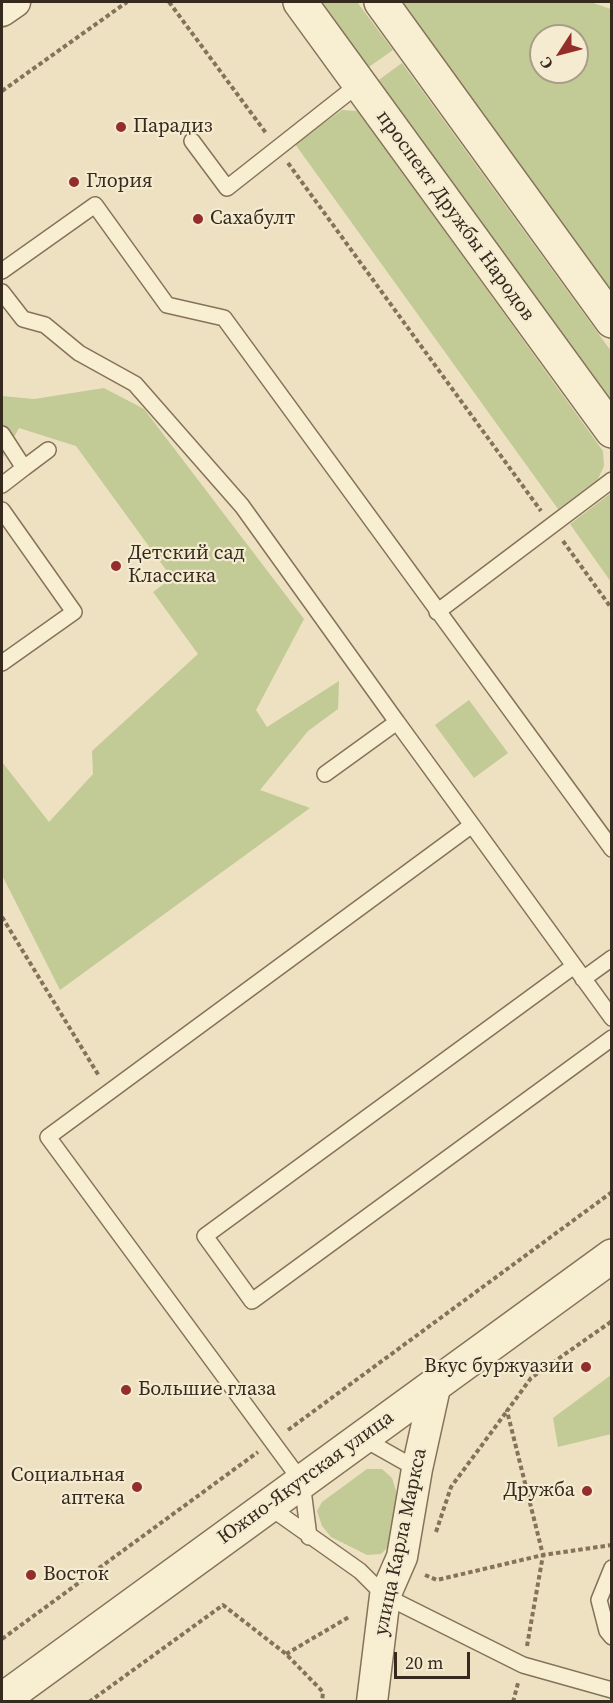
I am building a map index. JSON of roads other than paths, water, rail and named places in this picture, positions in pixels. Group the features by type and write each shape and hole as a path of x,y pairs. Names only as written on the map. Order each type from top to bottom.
{"street":[{"path":"2,11 15,2"},
{"name":"проспект Дружбы Народов","path":"300,2 612,431"},
{"path":"381,2 612,321"},
{"name":"Южно-Якутская улица","path":"2,1700 612,1256"},
{"name":"улица Карла Маркса","path":"372,1701 385,1596 402,1557 417,1469 436,1383"}],"lane":[{"path":"192,141 227,188 359,84"},
{"path":"2,271 95,205 167,305 224,318 612,849"},
{"path":"2,292 23,319 45,325 79,353 135,384 242,506 612,1018"},
{"path":"2,434 24,468"},
{"path":"2,485 48,450"},
{"path":"437,612 612,480"},
{"path":"2,510 74,612 2,663"},
{"path":"325,774 397,722"},
{"path":"309,1537 302,1482 48,1137 472,825"},
{"path":"612,958 579,973 205,1236 252,1301 612,1038"},
{"path":"362,1437 417,1469"},
{"path":"268,1506 360,1571 385,1596 524,1665 612,1690"},
{"path":"612,1568 599,1600 607,1631 612,1637"}],"place":[{"name":"Парадиз","path":"121,127"},
{"name":"Глория","path":"74,182"},
{"name":"Сахабулт","path":"198,219"},
{"name":"Детский сад Классика","path":"116,566"},
{"name":"Вкус буржуазии","path":"586,1367"},
{"name":"Большие глаза","path":"126,1390"},
{"name":"Социальная аптека","path":"137,1487"},
{"name":"Дружба","path":"587,1491"},
{"name":"Восток","path":"31,1575"}]}
